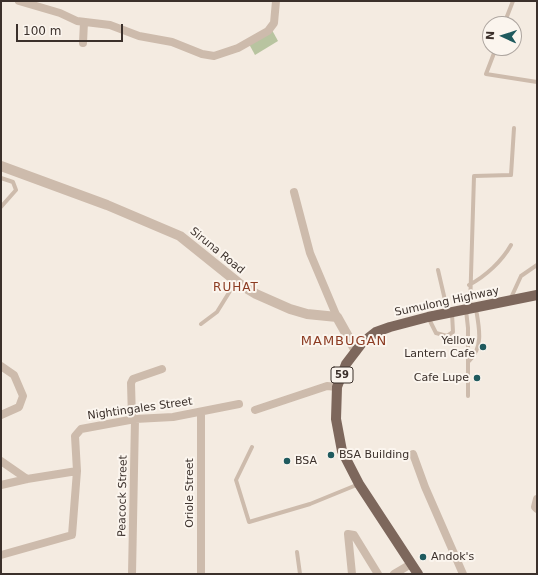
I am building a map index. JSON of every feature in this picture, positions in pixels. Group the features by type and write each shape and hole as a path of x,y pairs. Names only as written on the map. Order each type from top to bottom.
{"main road":[{"name":"Sumulong Highway","path":"418,574 359,484 342,451 336,419 338,387 346,364 362,343 376,332 428,317 537,295"}],"street":[{"path":"19,1 84,22 110,25 139,36 172,42 202,54 214,56 238,48 268,31 274,23 276,1"},
{"path":"83,44 84,22"},
{"name":"Siruna Road","path":"1,166 107,205 180,236 241,286 262,298 290,310 307,314 337,317"},
{"path":"294,192 310,253 337,317 356,351"},
{"path":"1,366 14,375 23,396 19,407 1,415"},
{"name":"Peacock Street","path":"132,574 134,419 131,383 133,379 162,369"},
{"path":"255,410 327,386 338,387"},
{"name":"Nightingales Street","path":"1,555 72,535 77,471 75,436 81,429 134,419 172,417 239,404"},
{"name":"Oriole Street","path":"201,412 202,574"},
{"path":"413,454 424,487 463,574"},
{"path":"1,460 27,479"},
{"path":"1,485 77,471"},
{"path":"537,499 535,506 537,509"},
{"path":"352,574 348,534 354,535 378,574"},
{"path":"394,574 411,564"}],"lane":[{"path":"507,16 513,1"},
{"path":"493,56 486,74 537,82"},
{"path":"468,396 471,309 469,285 474,176 512,175 514,128"},
{"path":"1,178 13,182 16,190 1,207"},
{"path":"469,285 480,279 504,257 511,245"},
{"path":"509,301 521,276 537,265"},
{"path":"428,317 436,333 446,336 452,332 450,313 438,270"},
{"path":"201,324 217,312 235,283"},
{"path":"469,361 476,354 478,348 479,330 471,309"},
{"path":"252,447 236,480 249,522 310,504 359,484"},
{"path":"297,552 300,574"}],"green space":[{"path":"272,30 278,41 255,55 249,44"}],"place":[{"name":"Yellow Lantern Cafe","path":"483,347"},
{"name":"Cafe Lupe","path":"477,378"},
{"name":"BSA Building","path":"331,455"},
{"name":"BSA","path":"287,461"},
{"name":"Andok's","path":"423,557"}],"district":[{"name":"RUHAT","path":"236,288"},
{"name":"MAMBUGAN","path":"344,342"}]}
